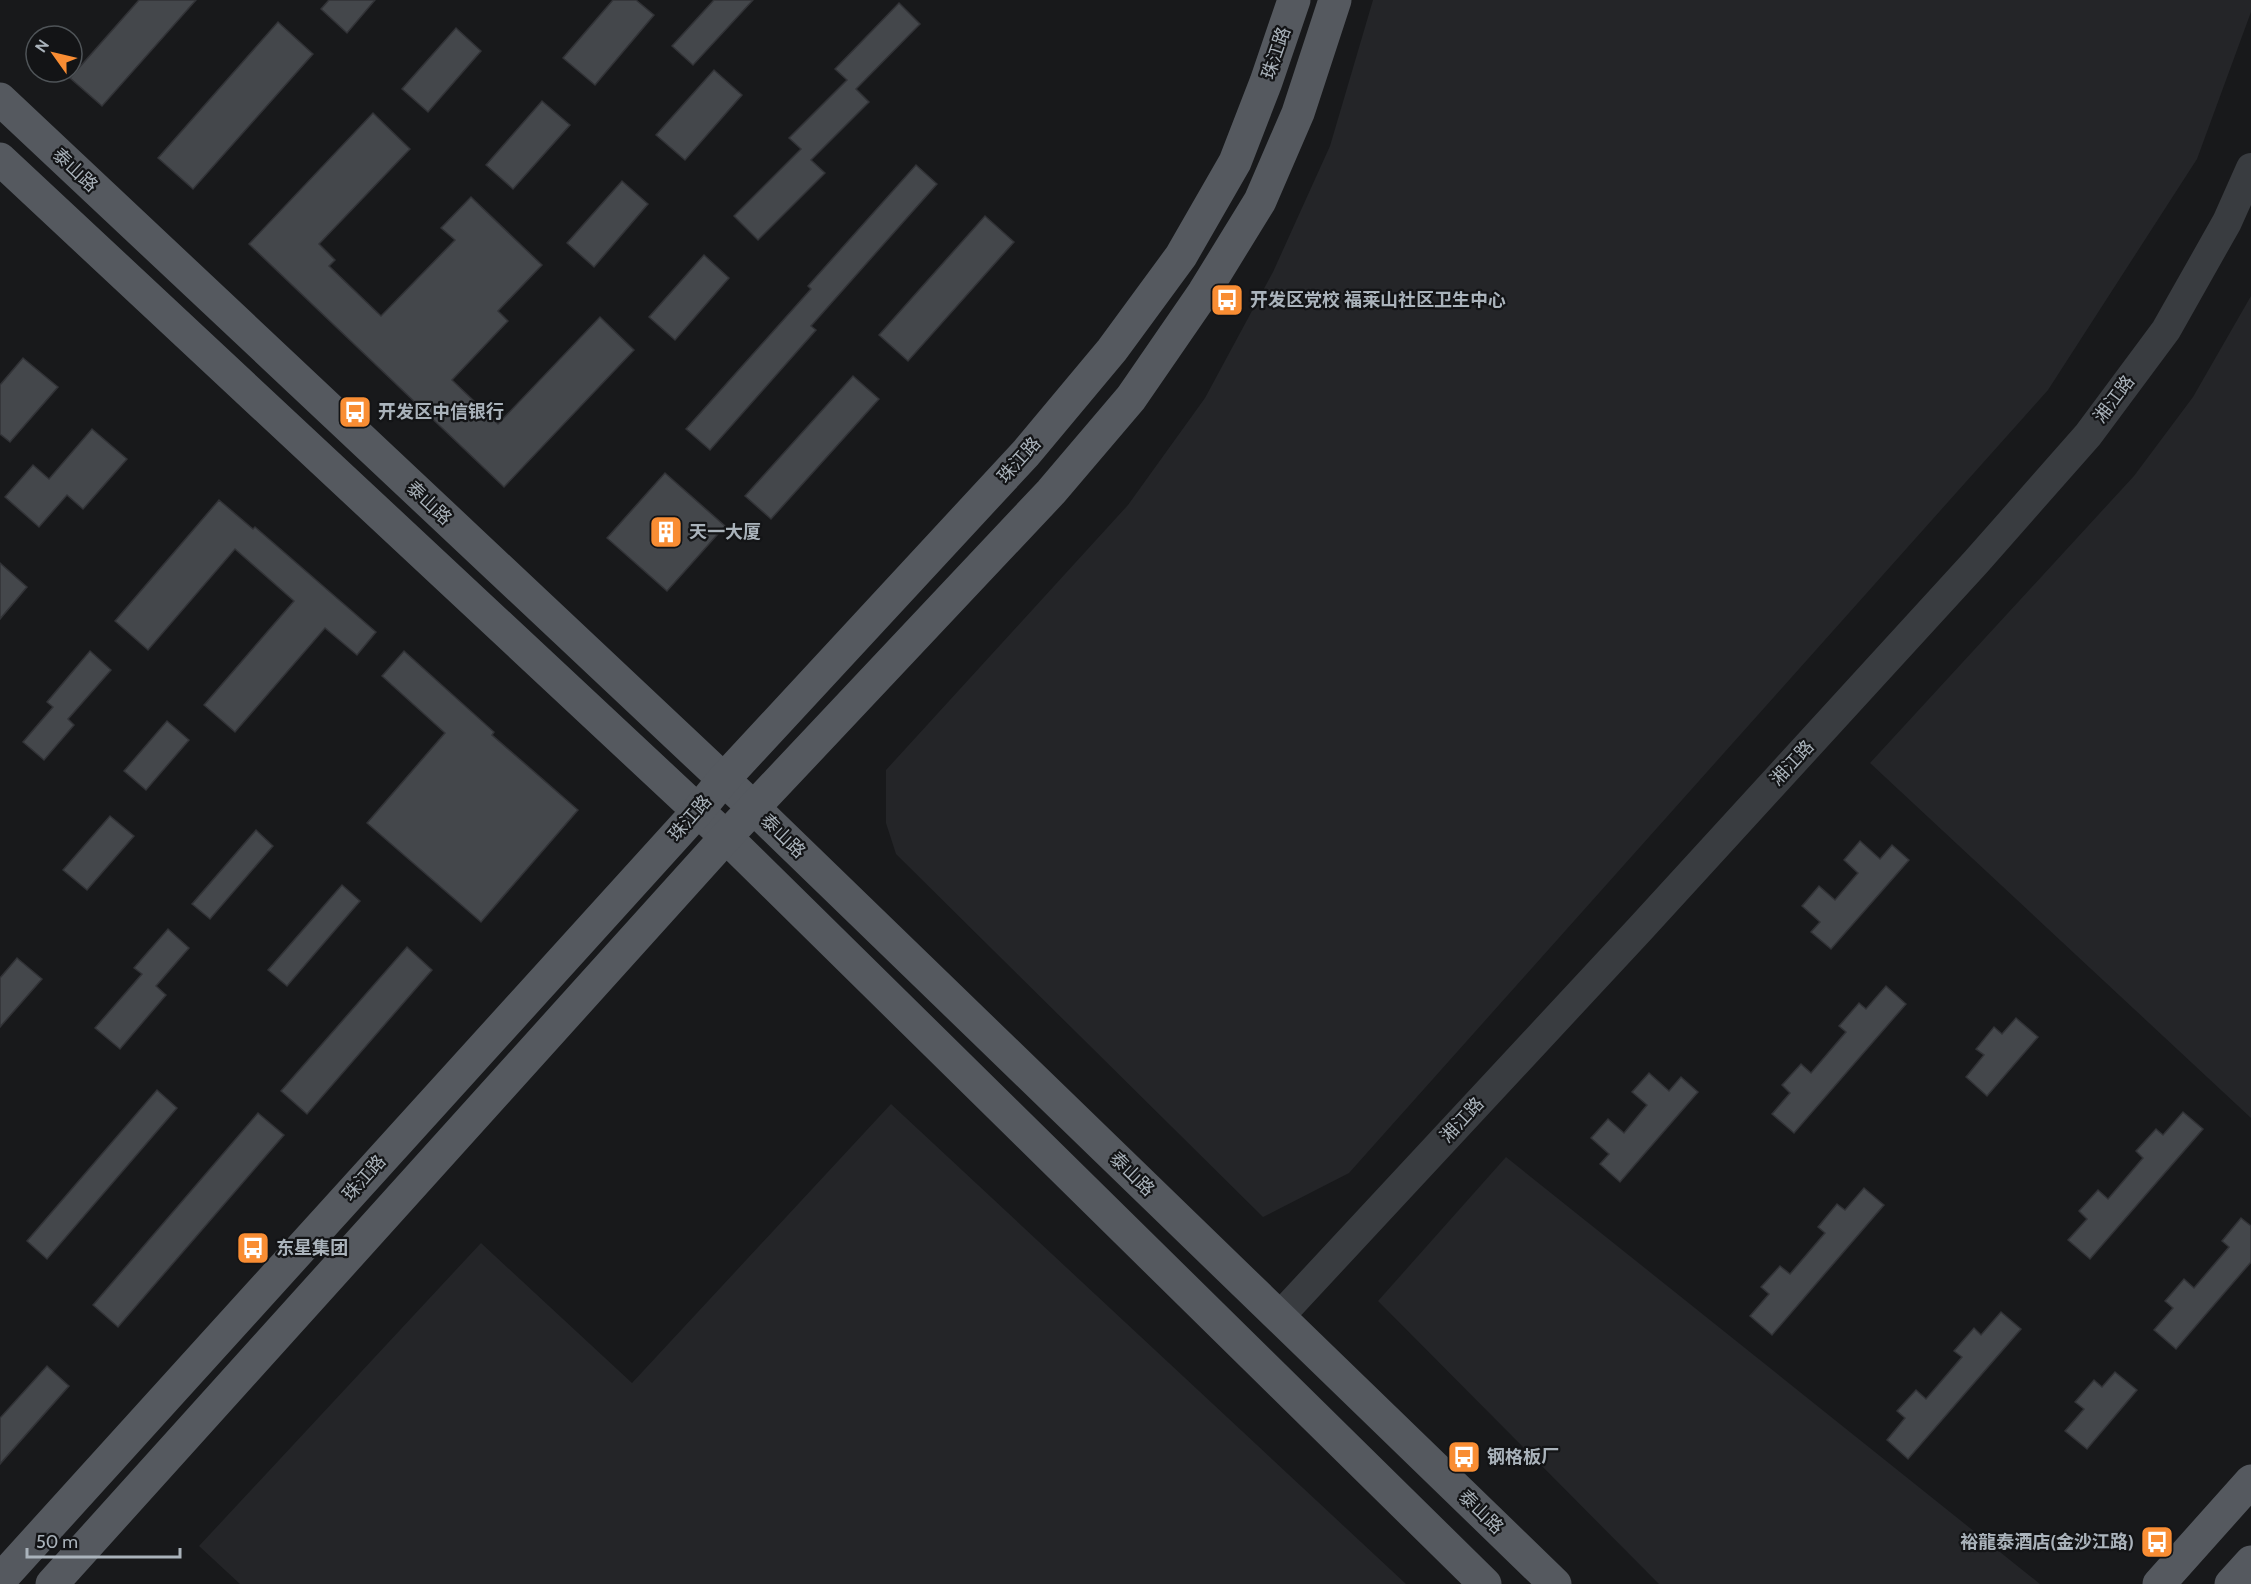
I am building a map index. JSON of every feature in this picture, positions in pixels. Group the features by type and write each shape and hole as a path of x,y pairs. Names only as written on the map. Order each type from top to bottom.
{"main road":[{"name":"珠江路","path":"0,1580 697,812 723,780 1026,453 1112,350 1181,256 1235,162 1294,0"},
{"path":"52,1584 726,837 1051,492 1131,398 1204,292 1260,201 1298,113 1335,0"},
{"name":"泰山路","path":"0,99 753,808 1555,1584"},
{"path":"0,159 726,837 1485,1584"},
{"path":"2159,1584 2251,1481"},
{"path":"2231,1584 2251,1562"}],"street":[{"name":"湘江路","path":"1279,1317 1656,911 1976,562 2088,435 2166,330 2228,222 2251,168"}],"shaded area":[{"path":"1373,0 2251,0 2251,12 2197,159 2048,390 1349,1173 1263,1217 896,854 886,823 886,770 1128,505 1205,398 1273,272 1330,146"},
{"path":"2251,296 2251,1118 1870,763 2134,476 2193,397"},
{"path":"891,1104 1406,1584 240,1584 199,1546 481,1243 632,1383"},
{"path":"1506,1157 2040,1584 1659,1584 1378,1301"}],"building":[{"path":"139,0 196,0 102,106 77,84 84,84 84,62"},
{"path":"329,0 375,0 347,33 321,9"},
{"path":"613,0 636,0 654,15 595,85 563,58"},
{"path":"714,0 753,0 693,65 672,46"},
{"path":"899,3 920,24 856,89 869,102 811,160 825,173 758,240 734,216 801,149 789,138 847,80 835,69"},
{"path":"278,22 313,54 193,189 158,158"},
{"path":"456,28 481,51 428,112 402,89"},
{"path":"714,70 742,95 685,160 656,135"},
{"path":"542,101 570,125 513,189 486,165"},
{"path":"373,113 410,149 319,244 335,260 329,266 381,316 455,240 441,228 471,197 542,265 498,311 508,321 452,380 498,424 600,317 634,350 504,487 249,244"},
{"path":"916,165 937,184 811,326 816,330 710,450 686,429 811,289 808,286"},
{"path":"622,181 648,204 594,267 567,243"},
{"path":"985,216 1014,242 908,361 879,335"},
{"path":"704,255 729,278 675,340 649,317"},
{"path":"23,358 58,387 10,442 0,434 0,385"},
{"path":"853,376 879,399 771,519 745,496"},
{"path":"92,429 127,459 83,509 67,495 39,527 5,497 33,465 49,479"},
{"name":"天一大厦","path":"665,473 725,526 667,591 607,538"},
{"path":"219,500 253,529 255,527 376,632 357,655 325,628 235,732 204,705 294,601 235,549 148,650 115,621"},
{"path":"0,563 27,587 0,619"},
{"path":"90,651 111,670 68,719 74,725 44,760 23,742 53,707 47,702"},
{"path":"404,651 494,732 492,735 578,810 481,922 367,823 445,733 382,676"},
{"path":"167,721 189,740 146,790 124,771"},
{"path":"110,816 134,836 87,890 63,870"},
{"path":"256,830 273,846 210,919 192,904"},
{"path":"1860,841 1880,859 1892,845 1909,860 1831,949 1811,932 1820,922 1802,906 1819,886 1835,900 1858,873 1844,860"},
{"path":"342,885 360,901 287,986 268,970"},
{"path":"168,929 189,948 156,986 166,995 120,1049 95,1028 142,974 134,968"},
{"path":"407,947 432,970 307,1114 281,1091"},
{"path":"17,958 42,979 0,1027 0,978"},
{"path":"1886,986 1906,1004 1794,1133 1772,1114 1790,1093 1782,1085 1801,1064 1811,1073 1846,1032 1839,1026 1859,1003 1866,1009"},
{"path":"2016,1018 2038,1037 1987,1096 1966,1077 1984,1055 1976,1049 1994,1027 2002,1034"},
{"path":"1649,1073 1669,1091 1681,1077 1698,1092 1620,1182 1600,1164 1609,1154 1591,1138 1608,1119 1624,1133 1647,1105 1632,1092"},
{"path":"157,1090 177,1108 47,1259 27,1241"},
{"path":"2183,1112 2203,1129 2090,1259 2068,1240 2087,1219 2079,1211 2098,1190 2108,1199 2143,1158 2136,1151 2156,1129 2163,1135"},
{"path":"258,1113 284,1135 118,1327 93,1305"},
{"path":"1864,1188 1884,1205 1772,1335 1750,1316 1769,1294 1761,1287 1780,1266 1790,1274 1825,1233 1818,1227 1837,1204 1845,1210"},
{"path":"2241,1218 2251,1226 2251,1262 2176,1349 2154,1330 2173,1308 2165,1301 2184,1279 2194,1288 2229,1247 2222,1241"},
{"path":"2001,1312 2021,1329 1908,1459 1887,1440 1905,1418 1897,1411 1916,1390 1926,1399 1962,1357 1954,1351 1974,1328 1981,1335"},
{"path":"47,1366 69,1386 0,1464 0,1418"},
{"path":"2115,1372 2137,1390 2087,1449 2065,1431 2084,1409 2075,1402 2094,1380 2102,1387"}],"place":[{"name":"开发区党校 福莱山社区卫生中心","path":"1227,300"},
{"name":"开发区中信银行","path":"355,412"},
{"name":"天一大厦","path":"666,532"},
{"name":"东星集团","path":"253,1248"},
{"name":"钢格板厂","path":"1464,1457"},
{"name":"裕龍泰酒店(金沙江路)","path":"2157,1542"}]}
